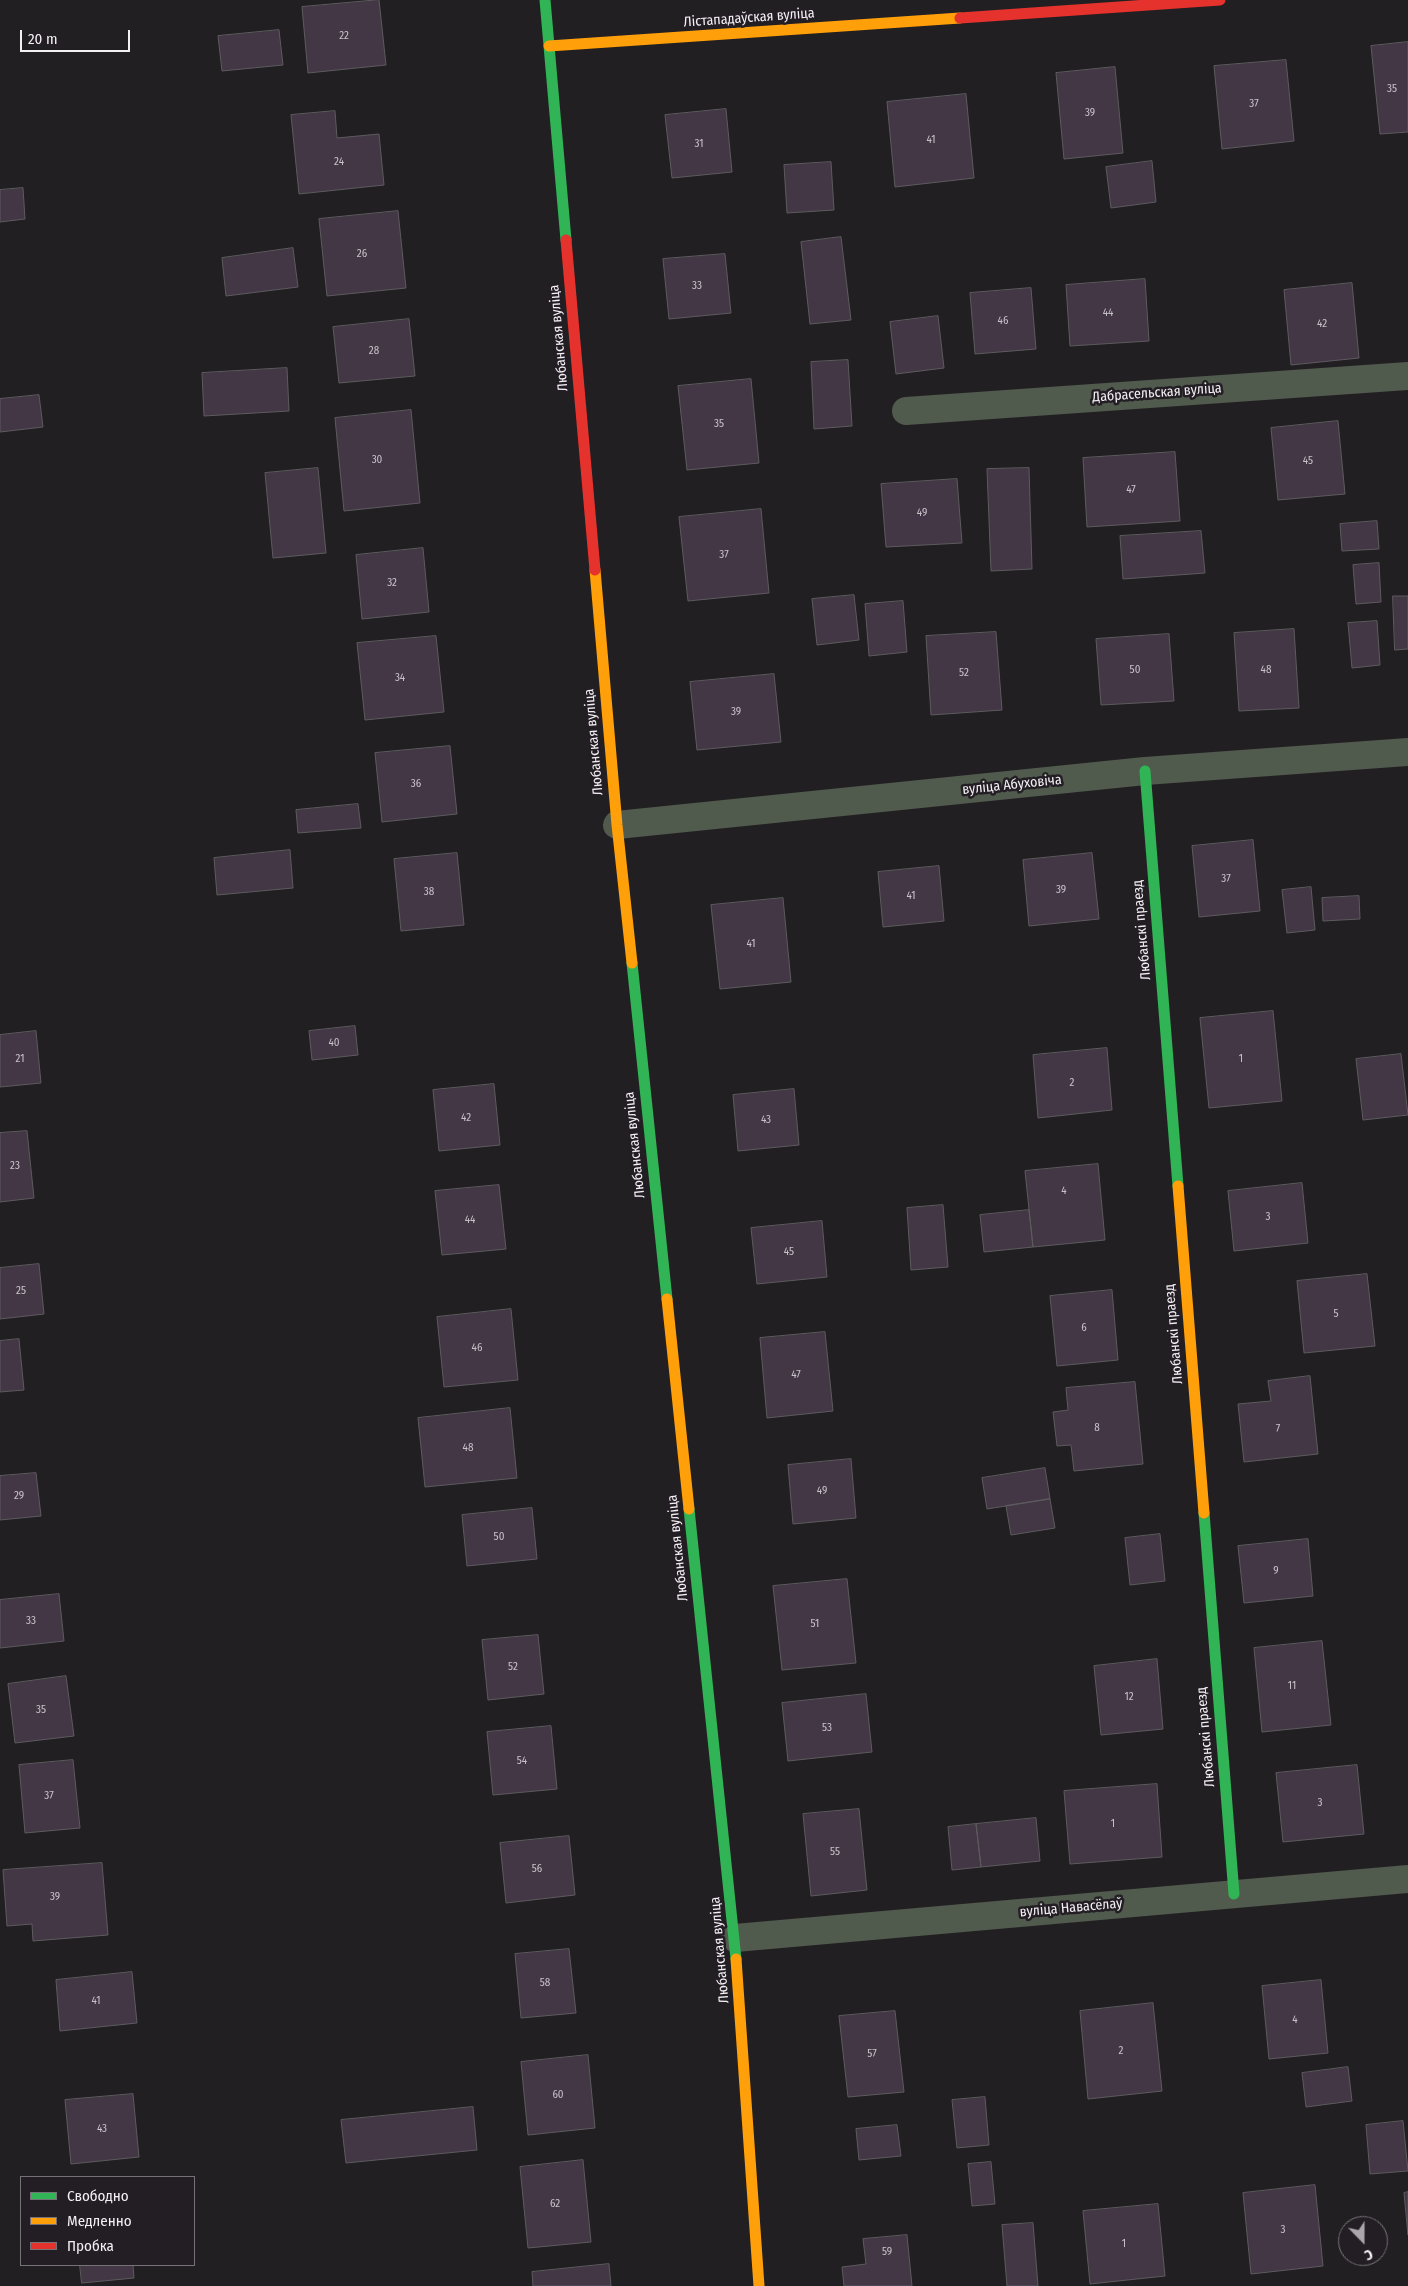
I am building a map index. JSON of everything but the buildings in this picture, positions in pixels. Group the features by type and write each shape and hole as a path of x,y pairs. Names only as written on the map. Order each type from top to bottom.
{"street":[{"name":"Любанская вуліца","path":"545,0 617,825 735,1938 759,2286"},
{"name":"Лістападаўская вуліца","path":"549,46 1220,0"},
{"name":"Дабрасельская вуліца","path":"906,411 1408,376"},
{"name":"вуліца Абуховіча","path":"617,825 1145,771 1408,752"},
{"name":"Любанскі праезд","path":"1145,771 1234,1894"},
{"name":"вуліца Навасёлаў","path":"735,1938 1408,1878"}],"traffic: fast":[{"path":"545,0 566,240"},
{"path":"1145,771 1178,1186"},
{"path":"632,963 667,1299"},
{"path":"689,1509 736,1959"},
{"path":"1204,1513 1234,1894"}],"traffic: slow":[{"path":"549,46 960,18"},
{"path":"595,570 617,825 632,963"},
{"path":"1178,1186 1204,1513"},
{"path":"667,1299 689,1509"},
{"path":"736,1959 759,2286"}],"traffic: jam":[{"path":"960,18 1220,0"},
{"path":"566,240 595,570"}]}
